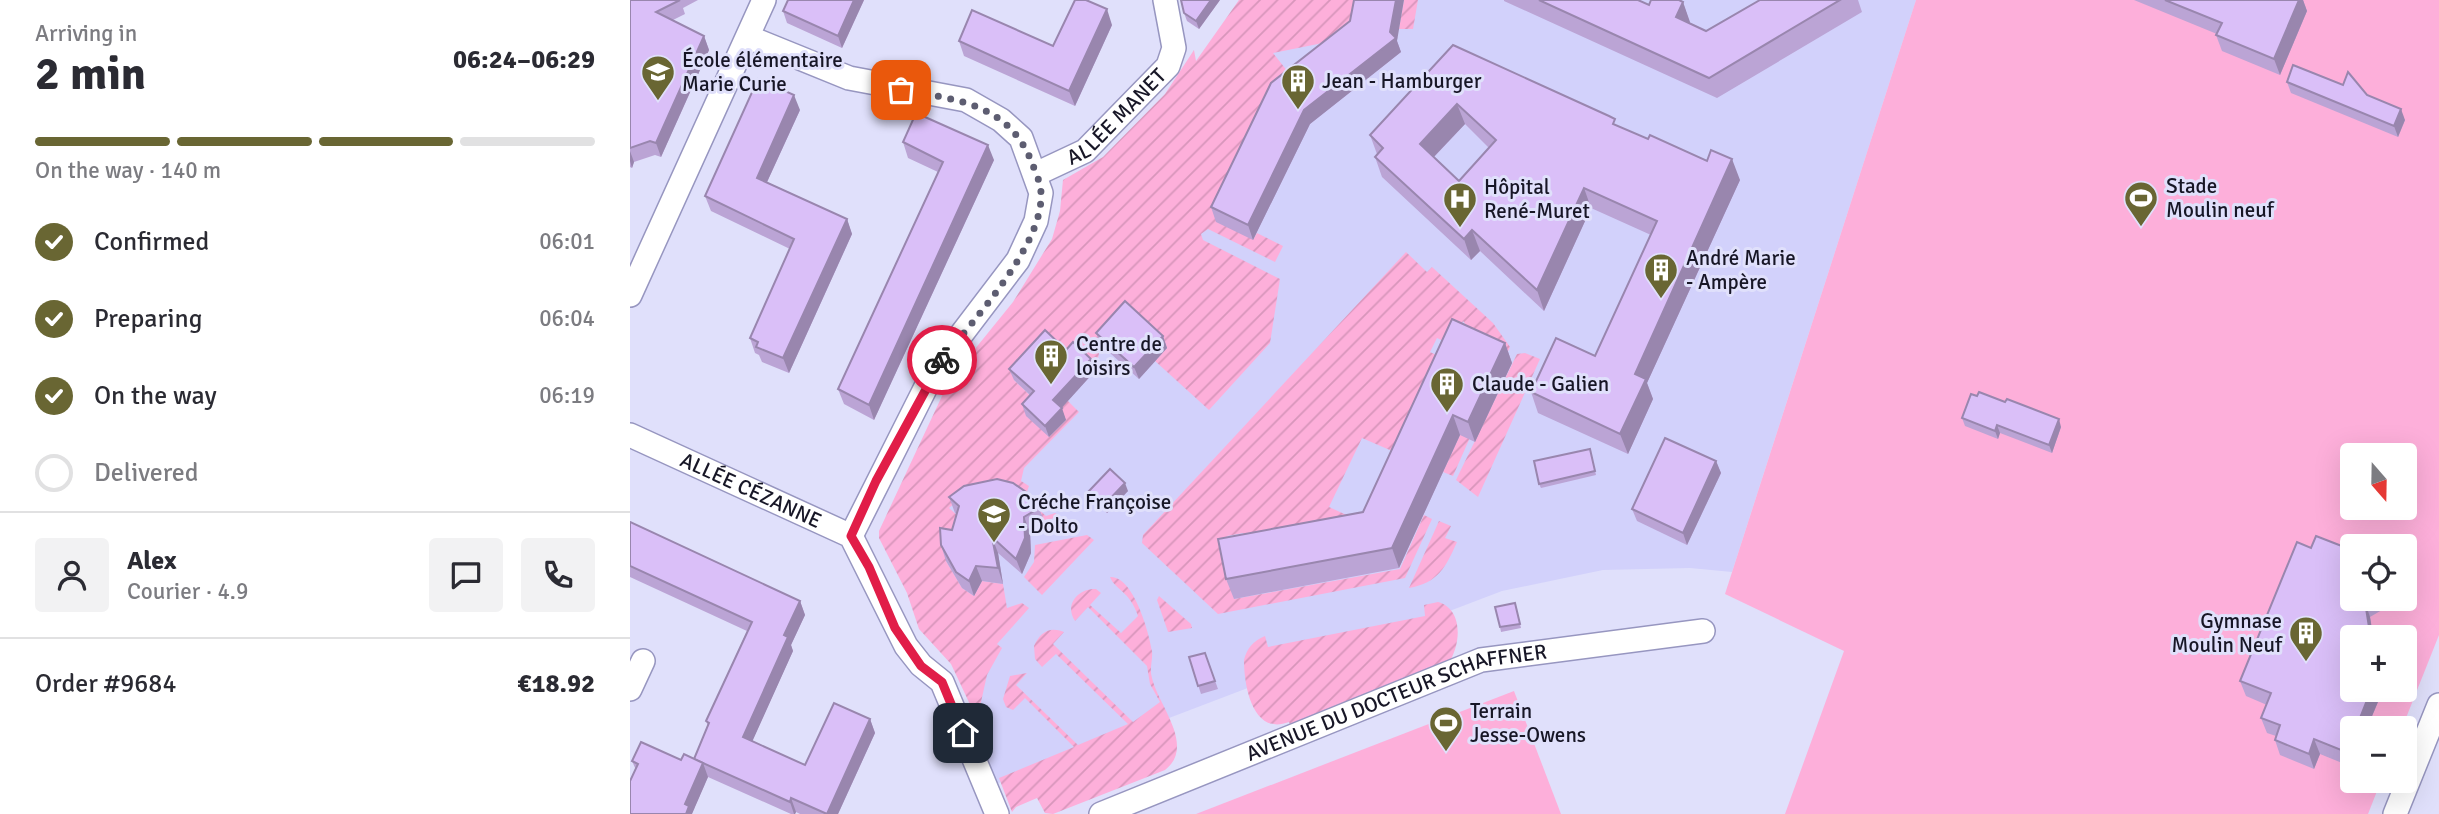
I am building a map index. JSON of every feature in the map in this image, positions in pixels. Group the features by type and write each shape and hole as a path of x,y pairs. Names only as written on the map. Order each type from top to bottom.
{"street":[{"path":"630,295 764,0"},
{"name":"ALLÉE MANET","path":"1036,174 1086,151 1168,66 1174,48 1165,0"},
{"path":"748,37 849,78 966,100 1001,120 1021,138 1036,174 1041,193 1036,221 1018,260 935,369 851,536 906,646 921,666 942,682 997,814"},
{"name":"ALLÉE CÉZANNE","path":"630,435 851,536"},
{"name":"AVENUE DU DOCTEUR SCHAFFNER","path":"1101,814 1480,660 1703,631"},
{"path":"630,689 643,661"},
{"path":"2395,814 2439,705"}],"shaded area":[{"name":"Hôpital René-Muret","path":"1239,0 1916,0 1732,572 1690,568 1603,570 1502,591 996,784 913,509"},
{"path":"1239,0 1362,0 1342,34 1318,44 1273,53 1296,82 1253,240 1257,233 1283,246 1275,262 1208,229 1201,234 1203,240 1280,279 1270,343 1209,410 1155,361 1167,348 1101,345 1095,371 1077,354 1014,380 1038,403 1049,437 1066,420 1054,408 1064,397 1079,412 1024,468 1021,481 1029,486 1025,497 1046,516 1055,513 1058,515 1045,523 1035,509 956,502 949,508 967,524 946,561 962,588 974,596 982,581 1003,584 1007,608 1022,603 1029,608 997,644 1002,648 987,675 979,711 974,713 951,664 919,629 907,593 879,538 879,531 949,381 1013,302 1052,239 1060,211 1063,180 1103,157 1165,94 1194,50 1196,61"},
{"path":"1404,0 1418,0 1413,29 1399,29"},
{"name":"Stade Moulin neuf","path":"1916,0 2439,0 2439,635 2417,690 2417,625 2340,625 2340,702 2412,702 2407,716 2340,716 2340,793 2376,793 2368,814 1785,814 1844,651 1725,594"},
{"path":"1406,252 1427,272 1432,267 1493,323 1510,347 1453,476 1443,472 1496,356 1459,339 1466,325 1463,321 1452,345 1437,338 1430,352 1443,358 1399,454 1362,438 1329,507 1373,527 1248,555 1243,533 1227,536 1234,599 1400,569 1424,515 1432,519 1405,578 1218,614 1142,543 1143,535"},
{"path":"1525,353 1540,359 1478,497 1456,480 1517,354"},
{"path":"1439,521 1451,526 1445,538 1457,542 1449,559 1434,578 1409,588"},
{"path":"1087,535 1094,540 1042,595 1024,577 1034,562 1035,545"},
{"path":"1110,577 1126,585 1143,619 1152,651 1152,678 1176,737 1174,760 1165,770 1053,814 1045,813 1037,798 1016,807 1012,812 999,778 1074,747 1025,698 1013,710 1006,707 1003,699 1010,676 1027,673 1016,685 1078,745 1128,724 1056,654 1042,667 1035,659 1034,646 1042,634 1050,630 1064,632 1053,644 1133,722 1160,702 1150,684 1147,666 1088,607 1075,621 1072,615 1072,604 1079,594 1096,589 1101,593 1090,605 1121,633 1138,616 1131,601"},
{"path":"1159,596 1191,624 1192,628 1168,632 1157,600"},
{"path":"1438,602 1452,612 1458,629 1456,648 1448,664 1291,727 1289,722 1267,722 1253,706 1246,683 1244,660 1251,645 1261,638 1265,636 1268,647 1425,616 1424,605"},
{"name":"Terrain Jesse-Owens","path":"1514,691 1561,814 1196,814"}],"building":[{"name":"École élémentaire Marie Curie","path":"630,0 680,0 656,12 704,36 656,143 650,141 630,148"},
{"path":"788,0 854,0 838,36 783,11"},
{"path":"1075,0 1086,0 1107,9 1069,91 959,41 972,10 1053,46"},
{"path":"1181,0 1211,0 1196,21 1184,13"},
{"name":"Jean - Hamburger","path":"1354,0 1396,0 1390,32 1396,38 1304,110 1248,225 1211,207 1271,83 1350,21"},
{"path":"1539,0 1638,0 1649,5 1651,0 1679,0 1683,2 1676,17 1706,31 1760,0 1840,0 1709,78"},
{"path":"2165,0 2299,0 2274,59 2216,35 2222,23"},
{"path":"1453,45 1609,116 1615,119 1613,124 1648,139 1650,135 1707,161 1711,150 1732,159 1635,374 1646,379 1620,434 1531,392 1556,338 1595,356 1657,221 1584,188 1537,290 1472,230 1464,239 1375,157 1383,148 1370,135","holes":["1457,104 1496,140 1459,181 1420,144"]},
{"path":"2293,65 2343,85 2348,72 2367,95 2401,109 2394,126 2287,82"},
{"path":"758,79 794,95 757,178 847,219 783,358 756,347 758,342 750,338 794,239 705,196"},
{"path":"916,113 988,145 869,405 838,389 943,162 903,142"},
{"path":"1125,301 1163,336 1134,367 1096,333"},
{"path":"1452,319 1505,343 1468,422 1453,415 1392,548 1226,579 1218,539 1363,512"},
{"name":"Centre de loisirs","path":"1045,330 1066,350 1073,342 1091,359 1053,400 1062,408 1045,426 1022,404 1034,391 1009,369"},
{"path":"1979,392 2005,402 2007,399 2059,419 2049,445 1997,425 1995,431 1962,418 1971,394 1977,396"},
{"path":"1665,438 1716,461 1683,533 1632,509"},
{"path":"1590,449 1595,471 1539,484 1534,461"},
{"path":"1110,469 1125,483 1104,505 1089,491"},
{"name":"Créche Françoise - Dolto","path":"997,479 1013,483 1029,494 1039,508 1024,517 1025,538 1016,559 992,537 998,568 976,566 969,581 956,572 941,545 940,528 952,530 959,506 949,497 964,486"},
{"path":"630,522 800,601 784,635 788,637 743,737 805,765 834,703 870,719 827,814 791,798 790,802 694,759 709,723 706,721 752,622 630,566"},
{"name":"Gymnase Moulin Neuf","path":"2316,536 2340,545 2340,611 2366,611 2369,625 2340,625 2340,702 2366,702 2361,716 2340,716 2340,750 2314,739 2309,754 2275,740 2280,725 2261,718 2271,693 2240,681 2297,542 2311,548"},
{"path":"1515,603 1520,624 1500,627 1495,607"},
{"path":"1205,653 1215,681 1198,686 1189,657"},
{"path":"641,742 681,760 684,754 703,763 685,804 689,806 686,814 630,814 630,781 638,764 632,761"}],"way so far":[{"path":"901,90 966,100 1001,120 1021,138 1041,193 1036,221 1018,260 1007,278 942,360"}],"place":[{"name":"École élémentaire Marie Curie","path":"658,102"},
{"name":"Jean - Hamburger","path":"1298,111"},
{"name":"Stade Moulin neuf","path":"2141,228"},
{"name":"Hôpital René-Muret","path":"1460,229"},
{"name":"André Marie - Ampère","path":"1661,300"},
{"name":"Centre de loisirs","path":"1051,386"},
{"name":"Claude - Galien","path":"1447,414"},
{"name":"Créche Françoise - Dolto","path":"994,544"},
{"name":"Gymnase Moulin Neuf","path":"2306,663"},
{"name":"Terrain Jesse-Owens","path":"1446,753"}],"route":[{"path":"942,360 876,481 851,536 869,567 895,628 921,666 942,682 963,733"}]}
